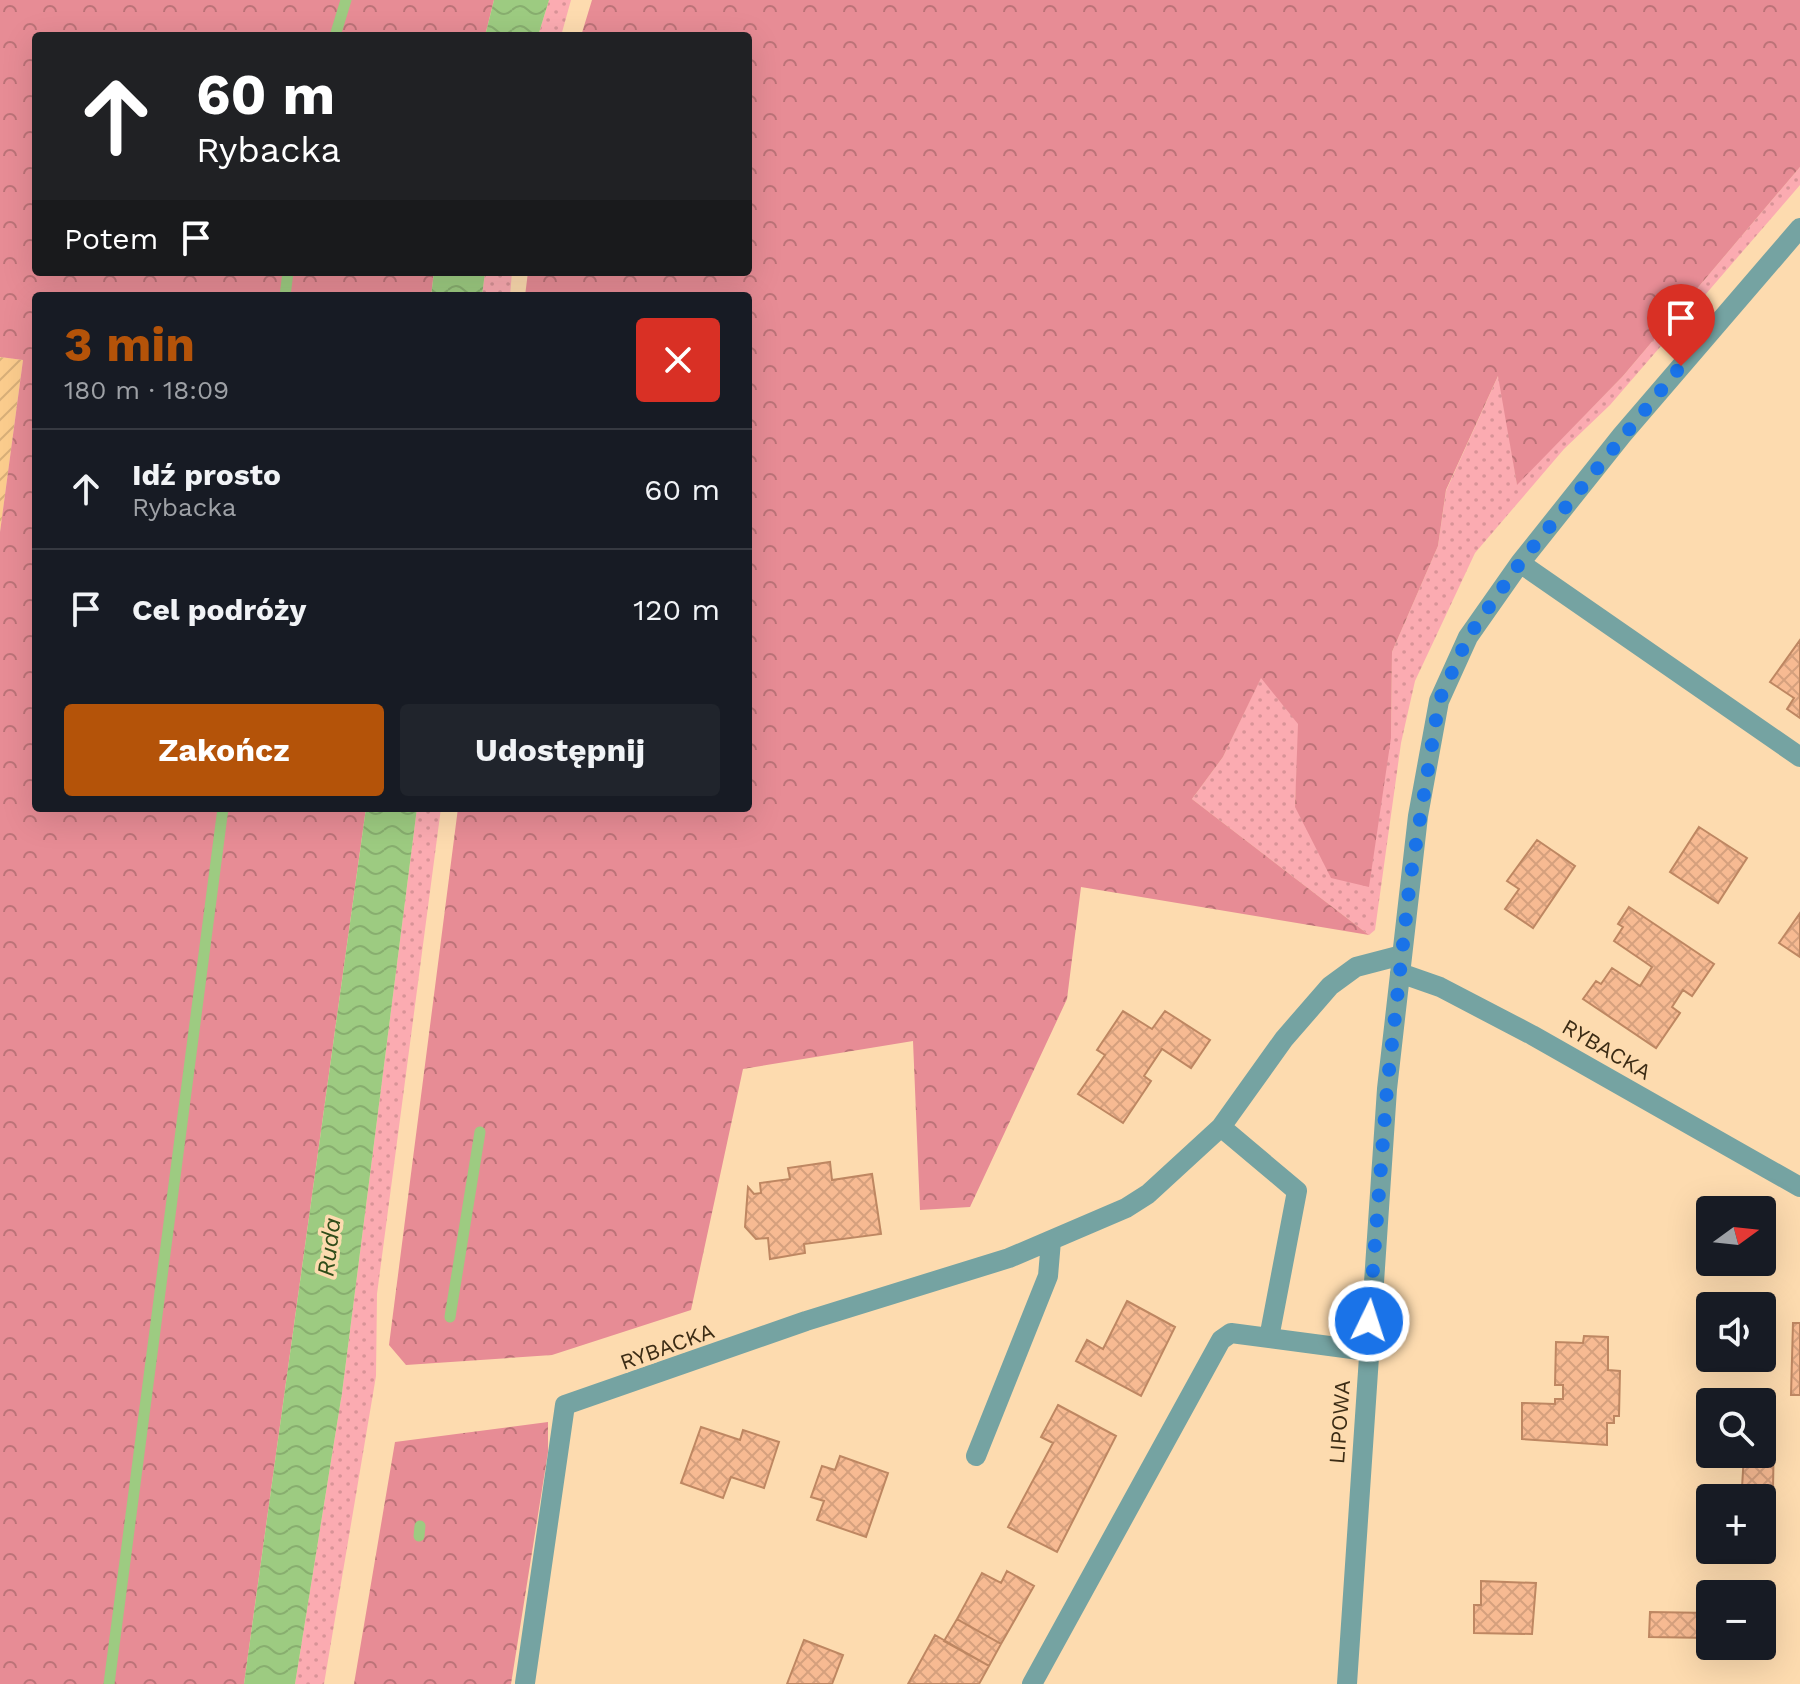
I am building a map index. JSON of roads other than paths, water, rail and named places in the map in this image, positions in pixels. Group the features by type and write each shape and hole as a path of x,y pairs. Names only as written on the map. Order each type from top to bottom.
{"street":[{"path":"1401,964 1418,816 1439,701 1468,637 1520,563 1622,435 1800,228"},
{"path":"1520,563 1800,757"},
{"name":"RYBACKA","path":"525,1683 565,1405 806,1321 1051,1241 1126,1208 1148,1194 1221,1127 1284,1039 1330,986 1356,967 1401,964 1800,1187"},
{"name":"LIPOWA","path":"1347,1684 1367,1351 1401,964"},
{"path":"1221,1127 1297,1191 1269,1338"},
{"path":"976,1456 1048,1276 1051,1241"},
{"path":"1032,1684 1221,1340 1231,1333 1367,1351"}],"water":[{"path":"494,0 549,0 539,32 486,32"},
{"path":"434,276 484,276 482,292 432,292"},
{"name":"Ruda","path":"365,812 416,812 342,1393 295,1684 244,1684"}],"waterway":[{"path":"336,32 346,0"},
{"path":"286,292 288,276"},
{"path":"109,1684 222,812"},
{"path":"450,1317 480,1132"},
{"path":"419,1536 420,1526"}]}
